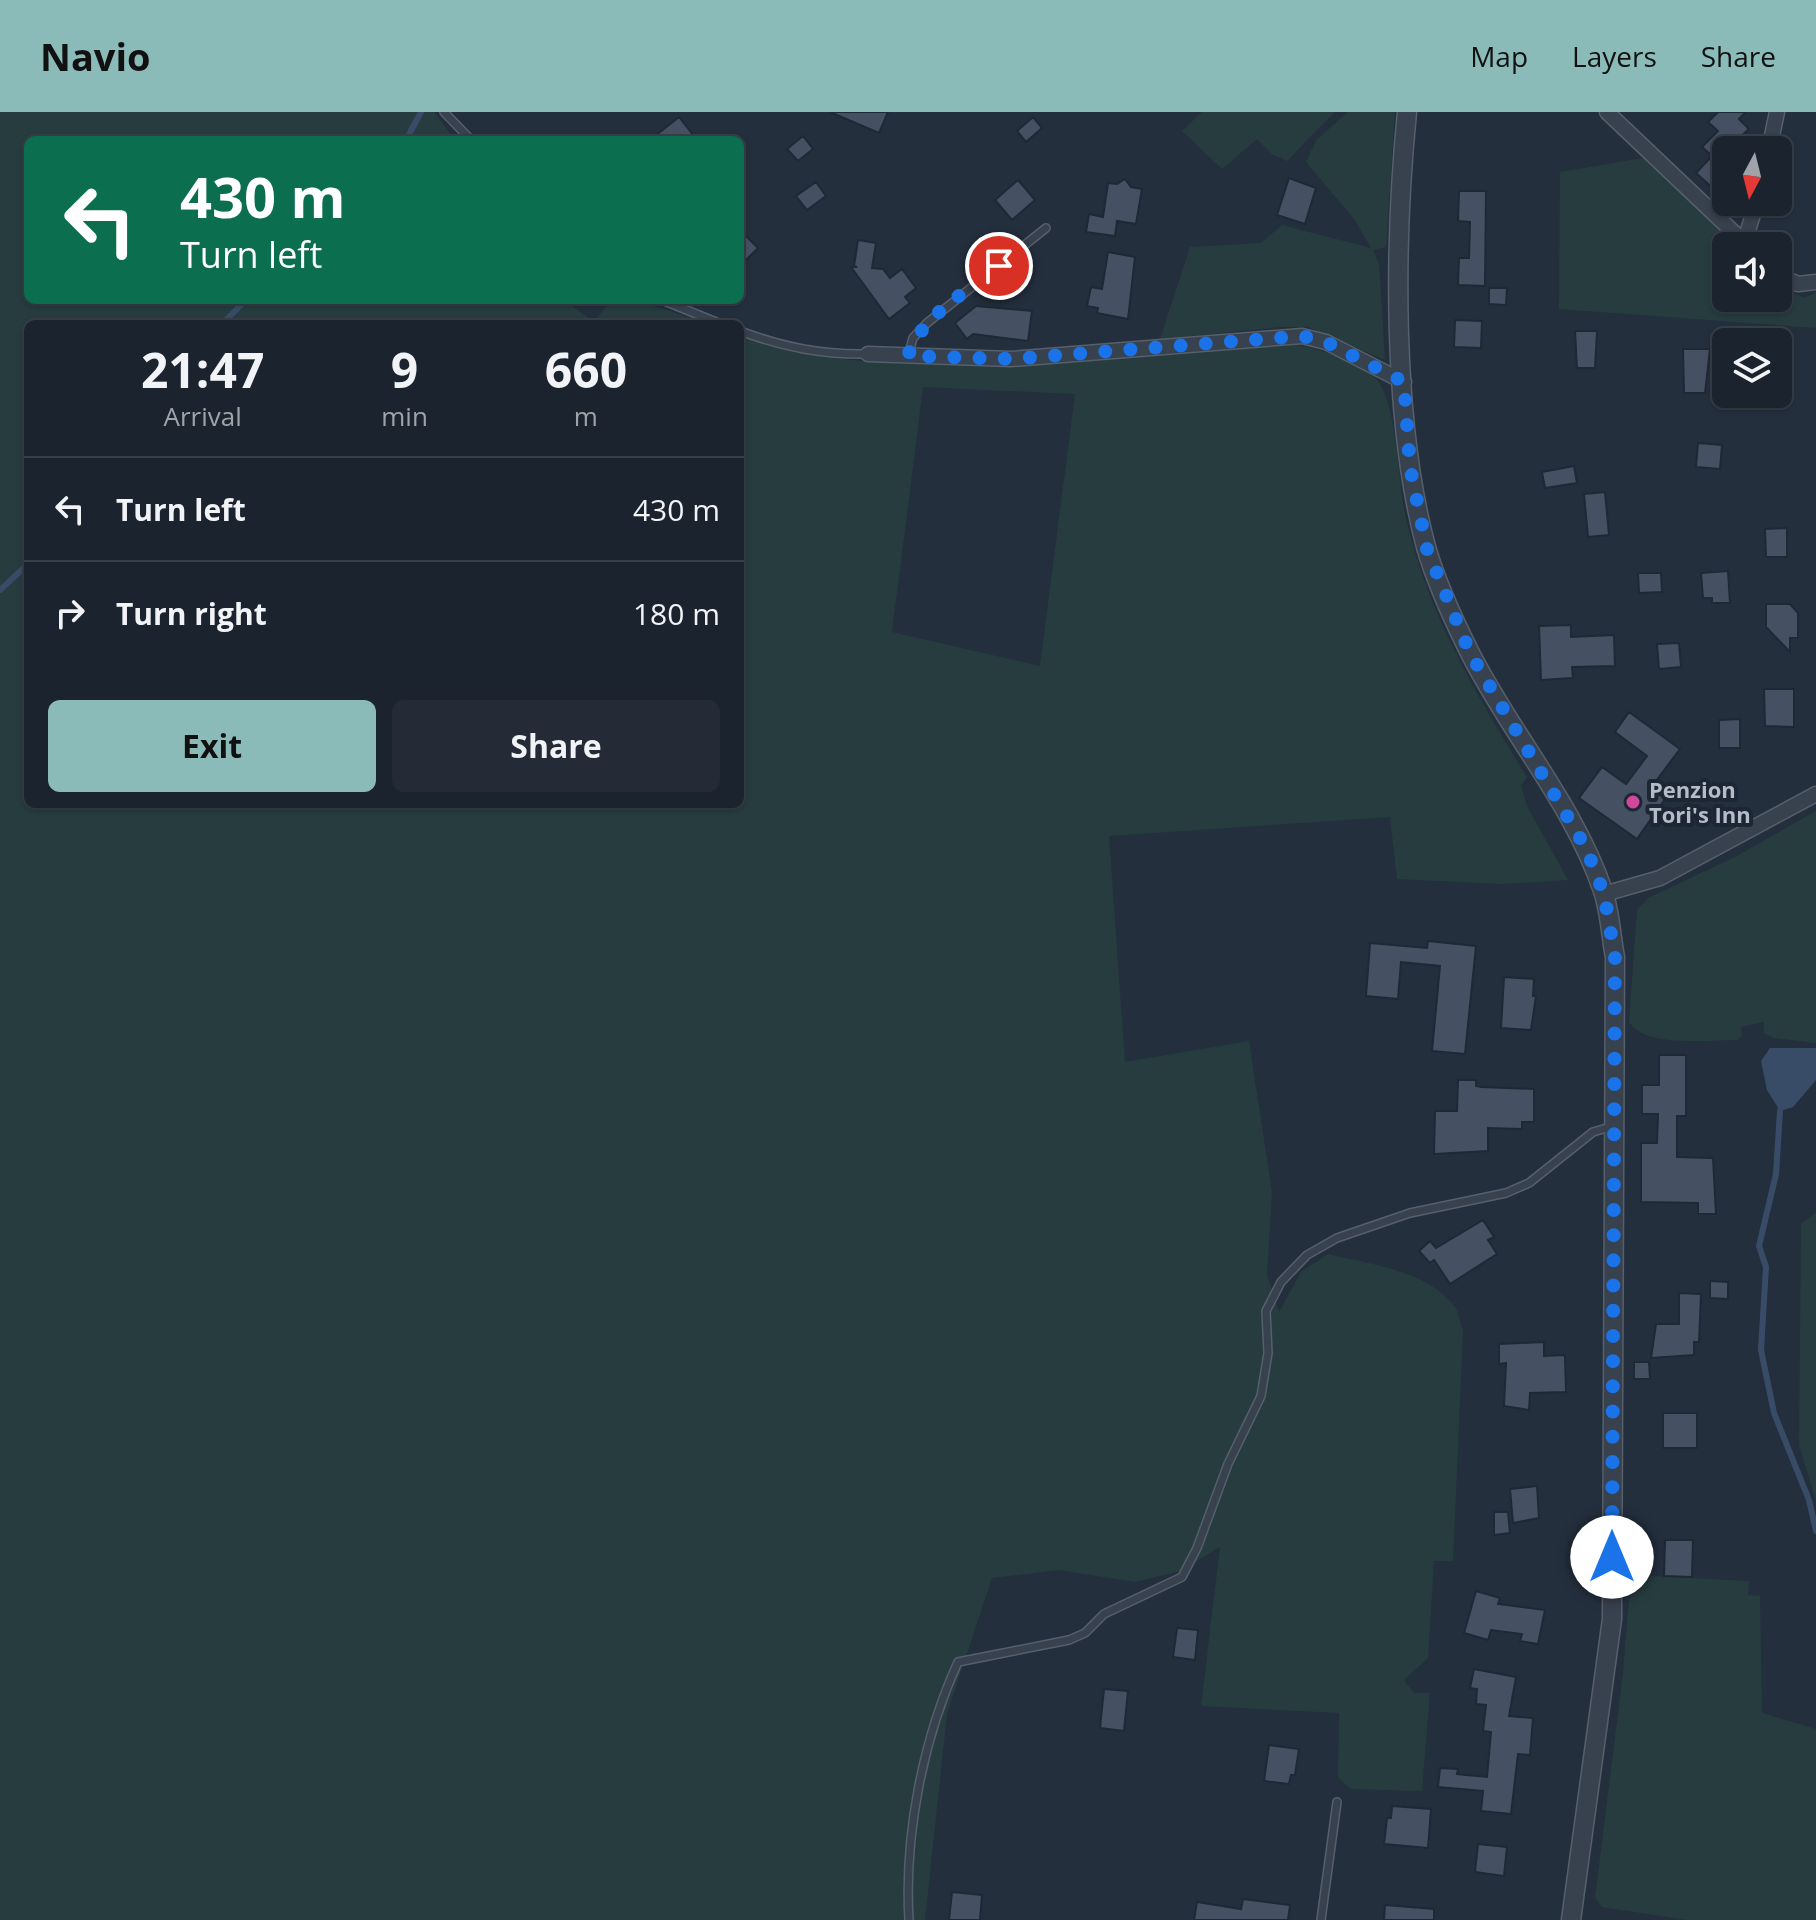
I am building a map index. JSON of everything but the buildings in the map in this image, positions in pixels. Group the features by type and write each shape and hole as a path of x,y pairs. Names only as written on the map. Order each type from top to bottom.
{"street":[{"path":"1407,112 1401,176 1399,280 1410,467 1427,549 1470,653 1586,848 1604,894 1615,957 1612,1619 1571,1920"},
{"path":"1607,112 1733,232"},
{"path":"1772,136 1777,112"},
{"path":"1792,281 1798,284 1816,282"},
{"path":"868,354 1011,359 1302,336 1326,342 1404,382"},
{"path":"1604,894 1660,878 1816,794"}],"lane":[{"path":"444,112 467,136"},
{"path":"908,356 913,338 927,323 1046,228"},
{"path":"672,304 711,320"},
{"path":"744,332 795,349 868,354"},
{"path":"909,1920 908,1895 918,1796 937,1712 958,1662 1069,1640 1085,1633 1104,1614 1182,1577 1197,1548 1228,1464 1261,1396 1268,1353 1266,1311 1281,1282 1307,1255 1337,1238 1410,1213 1506,1193 1529,1183 1593,1132 1614,1126"},
{"path":"1321,1920 1337,1802"}],"green space":[{"path":"0,112 434,112 452,136 24,136 24,304 569,304 591,320 24,320 24,808 744,808 744,337 787,350 834,358 977,365 1068,362 1296,345 1347,360 1374,377 1382,388 1393,422 1406,518 1427,587 1472,684 1527,777 1521,786 1527,806 1568,880 1502,884 1397,879 1390,817 1109,836 1125,1062 1249,1041 1272,1192 1267,1275 1279,1312 1301,1272 1328,1254 1379,1265 1413,1277 1443,1295 1458,1312 1463,1331 1453,1561 1434,1561 1428,1658 1404,1680 1414,1693 1430,1693 1422,1791 1351,1789 1338,1778 1339,1713 1201,1706 1220,1547 1181,1571 1135,1582 1059,1570 992,1578 947,1714 925,1920 0,1920","holes":["923,387 1075,394 1040,666 892,632"]},
{"path":"1202,112 1335,112 1287,161 1272,154 1257,139 1222,169 1182,131"},
{"path":"1348,112 1395,112 1386,247 1373,250 1379,264 1385,360 1308,327 1160,339 1190,247 1261,243 1282,225 1371,248 1355,220 1306,162 1316,140"},
{"path":"1643,158 1698,206 1720,232 1712,232 1712,312 1792,312 1792,292 1804,298 1816,293 1816,328 1559,309 1560,172"},
{"path":"608,304 642,304 694,320 596,320"},
{"path":"1816,811 1816,1043 1774,1038 1764,1033 1764,1022 1741,1027 1742,1036 1737,1040 1678,1041 1649,1036 1637,1030 1629,1022 1637,910 1648,898 1735,857"},
{"path":"1816,1213 1816,1501 1799,1445 1801,1223"},
{"path":"1631,1575 1749,1581 1748,1595 1760,1596 1762,1713 1816,1729 1816,1920 1687,1920 1602,1907 1595,1898 1623,1672"}],"water":[{"path":"1770,1048 1816,1048 1816,1080 1793,1107 1780,1111 1767,1090 1761,1061"}],"waterway":[{"path":"408,136 421,112"},
{"path":"226,320 242,304"},
{"path":"0,590 24,568"},
{"path":"1780,1111 1776,1174 1759,1246 1766,1267 1761,1350 1774,1413 1809,1500 1816,1531"}],"place":[{"name":"Penzion Tori's Inn","path":"1633,802"}],"route":[{"path":"999,266 927,323 913,338 908,356 1011,359 1302,336 1326,342 1404,382 1410,467 1427,549 1470,653 1586,848 1604,894 1615,957 1612,1557"}]}
